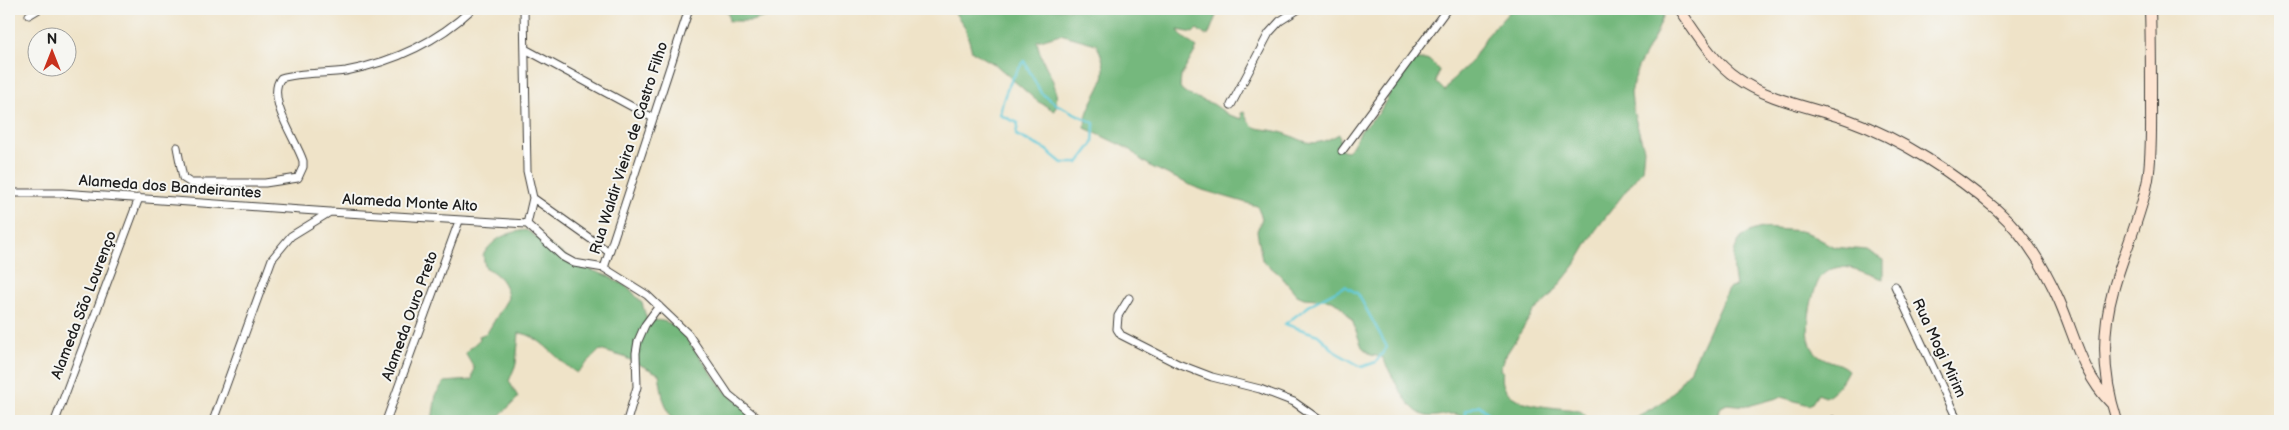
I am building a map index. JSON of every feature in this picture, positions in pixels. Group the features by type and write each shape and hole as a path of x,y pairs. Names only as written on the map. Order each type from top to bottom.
{"street":[{"path":"29,15 39,9"},
{"path":"177,147 183,178 191,183 265,183 298,178 303,162 281,112 277,87 281,78 346,71 385,61 414,50 441,34 472,9"},
{"path":"524,9 527,171 533,198 527,224 563,257 574,263 604,268 632,285 659,306 688,334 729,395 761,421"},
{"name":"Rua Waldir Vieira de Castro Filho","path":"604,268 689,9"},
{"path":"727,9 734,9"},
{"path":"1231,105 1269,33 1280,21 1299,9"},
{"path":"1342,152 1447,9"},
{"path":"1679,9 1721,65 1749,86 1873,130 1926,159 1997,210 2025,241 2044,268 2082,361 2092,381 2111,403"},
{"path":"2117,421 2111,403 2105,368 2105,329 2113,290 2132,241 2143,200 2150,162 2152,139 2150,9"},
{"path":"525,49 653,118"},
{"name":"Alameda dos Bandeirantes","path":"9,194 62,193 330,212"},
{"name":"Alameda São Lourenço","path":"55,421 139,198"},
{"path":"533,198 609,252"},
{"name":"Alameda Monte Alto","path":"213,421 272,259 279,248 291,236 330,212 527,224"},
{"name":"Alameda Ouro Preto","path":"386,421 459,221"},
{"name":"Rua Mogi Mirim","path":"1895,286 1957,421"},
{"path":"1129,298 1118,316 1117,329 1121,334 1178,364 1212,377 1260,389 1294,402 1321,421"},
{"path":"627,421 637,387 636,353 638,341 645,325 659,306"}],"green space":[{"path":"721,9 785,9 783,12 751,21 729,21 728,13"},
{"path":"952,9 1224,9 1217,13 1209,34 1205,35 1197,29 1193,33 1178,30 1182,36 1197,48 1181,76 1180,87 1182,90 1189,95 1213,104 1229,115 1242,119 1241,113 1244,112 1253,126 1284,133 1305,142 1312,143 1328,140 1339,134 1342,150 1347,151 1353,145 1362,129 1379,113 1395,84 1414,60 1429,60 1439,70 1436,82 1445,91 1453,79 1472,61 1486,37 1512,9 1666,9 1657,32 1638,67 1631,93 1633,111 1644,149 1642,170 1595,231 1575,265 1548,299 1534,311 1504,358 1500,370 1503,371 1503,384 1509,393 1518,400 1530,404 1581,411 1590,421 1467,421 1458,415 1452,414 1431,417 1419,413 1406,400 1382,357 1371,355 1362,347 1352,320 1341,306 1332,300 1304,298 1297,295 1280,275 1262,260 1257,231 1262,218 1257,206 1199,189 1152,167 1131,150 1085,128 1086,116 1103,80 1102,58 1096,44 1060,34 1037,41 1039,51 1054,83 1056,91 1055,111 1037,101 996,65 972,51 965,27"},
{"path":"1763,228 1800,231 1810,234 1834,247 1866,250 1883,260 1883,279 1847,267 1841,267 1825,273 1819,279 1815,289 1808,326 1810,343 1821,357 1840,364 1848,370 1841,382 1829,395 1825,397 1818,394 1809,405 1781,397 1748,406 1727,404 1721,407 1715,421 1629,421 1664,401 1690,371 1727,291 1730,287 1736,286 1733,266 1735,249 1739,241 1744,235"},
{"path":"526,230 583,267 608,276 629,288 642,303 647,320 666,322 681,331 724,390 762,421 672,421 663,398 659,374 624,357 600,350 577,373 542,343 519,333 516,364 509,381 518,397 501,414 497,421 432,421 436,394 444,382 472,380 474,368 465,353 480,339 479,336 487,333 508,298 506,288 501,279 485,267 483,255 501,237"}],"waterway":[{"path":"1024,61 1041,93 1056,104 1094,123 1093,143 1078,163 1062,163 1045,149 1016,135 1018,123 1000,115 1008,86 1024,61"},
{"path":"1345,286 1358,294 1387,347 1376,362 1362,367 1337,353 1318,335 1285,324 1313,303 1345,286"},
{"path":"1465,421 1465,411 1479,405 1490,415 1493,421"}]}
